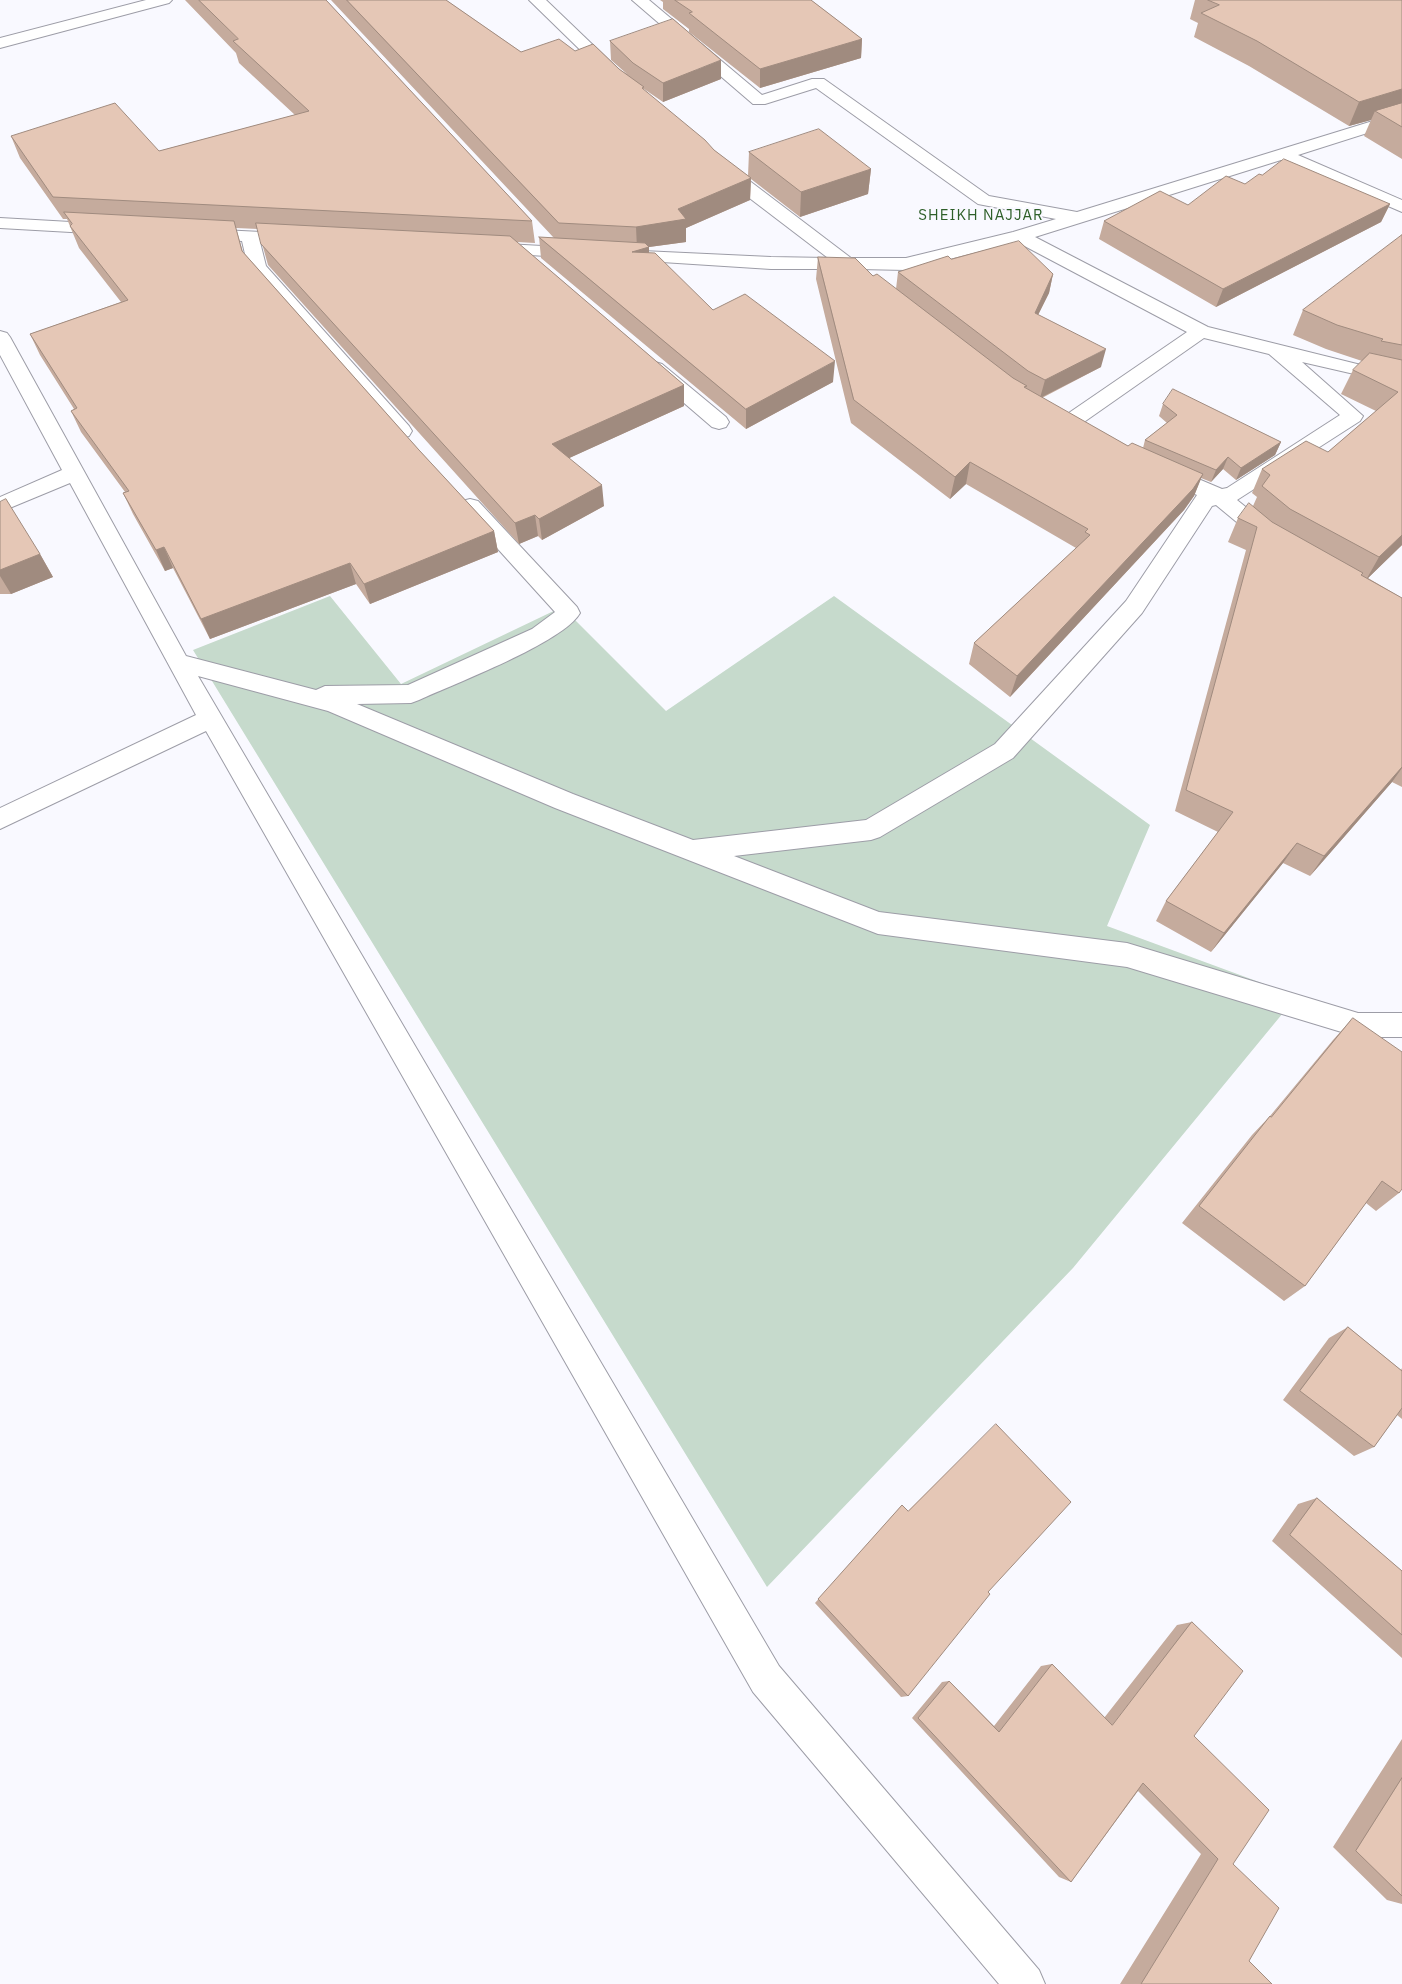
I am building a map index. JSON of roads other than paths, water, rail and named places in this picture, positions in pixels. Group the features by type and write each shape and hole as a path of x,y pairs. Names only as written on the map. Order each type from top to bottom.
{"street":[{"path":"0,43 164,0"},
{"path":"537,0 627,86"},
{"path":"640,0 759,101 818,82 984,200 1078,218"},
{"path":"468,247 771,263 906,264 1019,236 1402,117"},
{"path":"709,153 721,167 870,282"},
{"path":"1282,154 1402,207"},
{"path":"0,223 124,230"},
{"path":"181,232 310,239"},
{"path":"250,236 257,267 412,443"},
{"path":"1019,236 1201,331 1361,371 1402,379"},
{"path":"541,237 554,251"},
{"path":"518,250 540,269"},
{"path":"1067,424 1201,331"},
{"path":"0,337 178,662 766,1679 1025,1984"},
{"path":"690,850 871,830 1004,751 1134,607 1205,500 1233,494 1353,416 1276,350"},
{"path":"644,358 719,422"},
{"path":"1144,464 1220,497 1270,539 1287,548"},
{"path":"0,505 75,474"},
{"path":"303,696 411,694 540,635 568,614 458,493"},
{"path":"178,662 334,704 564,801 878,923 1127,955 1358,1025 1402,1025"},
{"path":"0,819 212,718"}],"district":[{"name":"SHEIKH NAJJAR","path":"981,216"}]}
